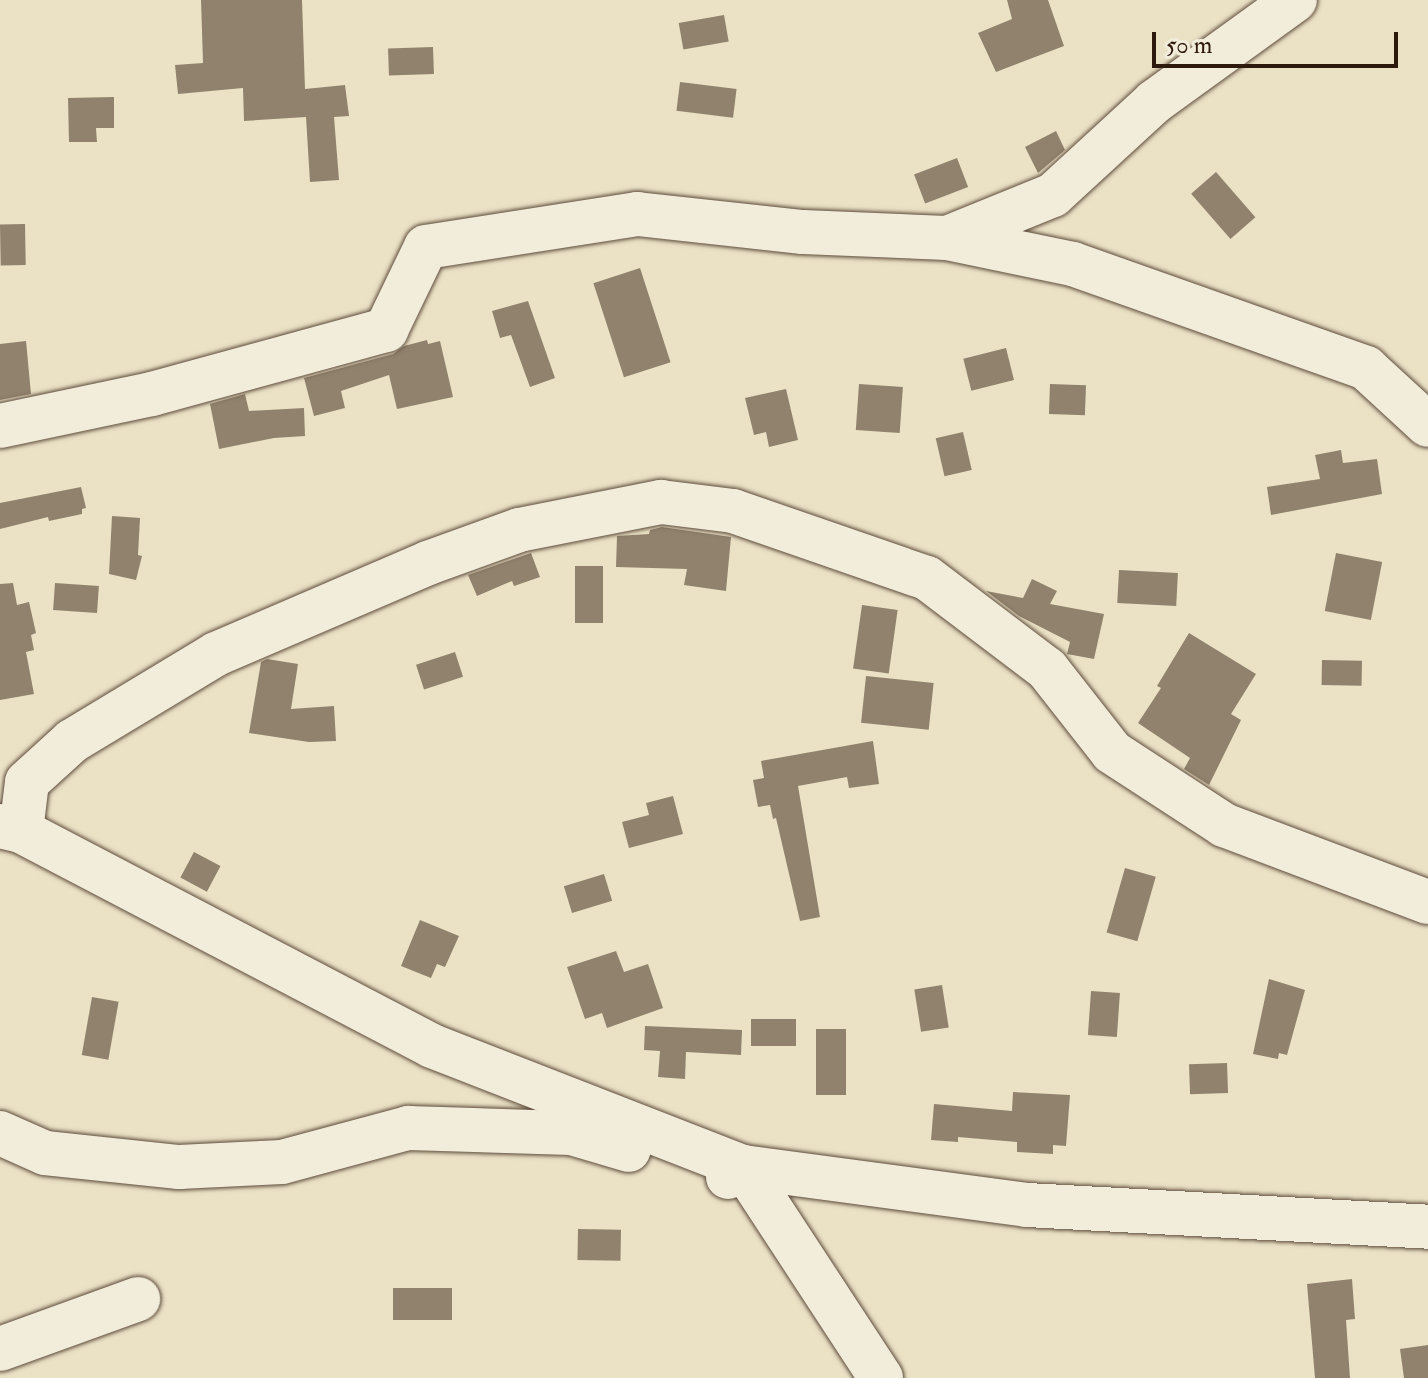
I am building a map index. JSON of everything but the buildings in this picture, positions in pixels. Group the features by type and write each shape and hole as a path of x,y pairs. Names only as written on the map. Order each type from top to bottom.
{"street":[{"path":"947,238 1053,195 1154,102 1295,0"},
{"path":"0,426 152,394 386,330 426,247 637,214 803,232 947,238 1073,264 1366,368 1428,425"},
{"path":"881,1378 729,1176 432,1046 10,829 27,782 72,741 216,654 428,563 519,530 661,502 733,511 927,578 1047,669 1112,752 1224,825 1428,902"},
{"path":"0,1133 45,1153 179,1167 282,1162 408,1128 571,1133 674,1164 729,1176 1027,1205 1428,1227"},
{"path":"0,1349 138,1299"}]}
